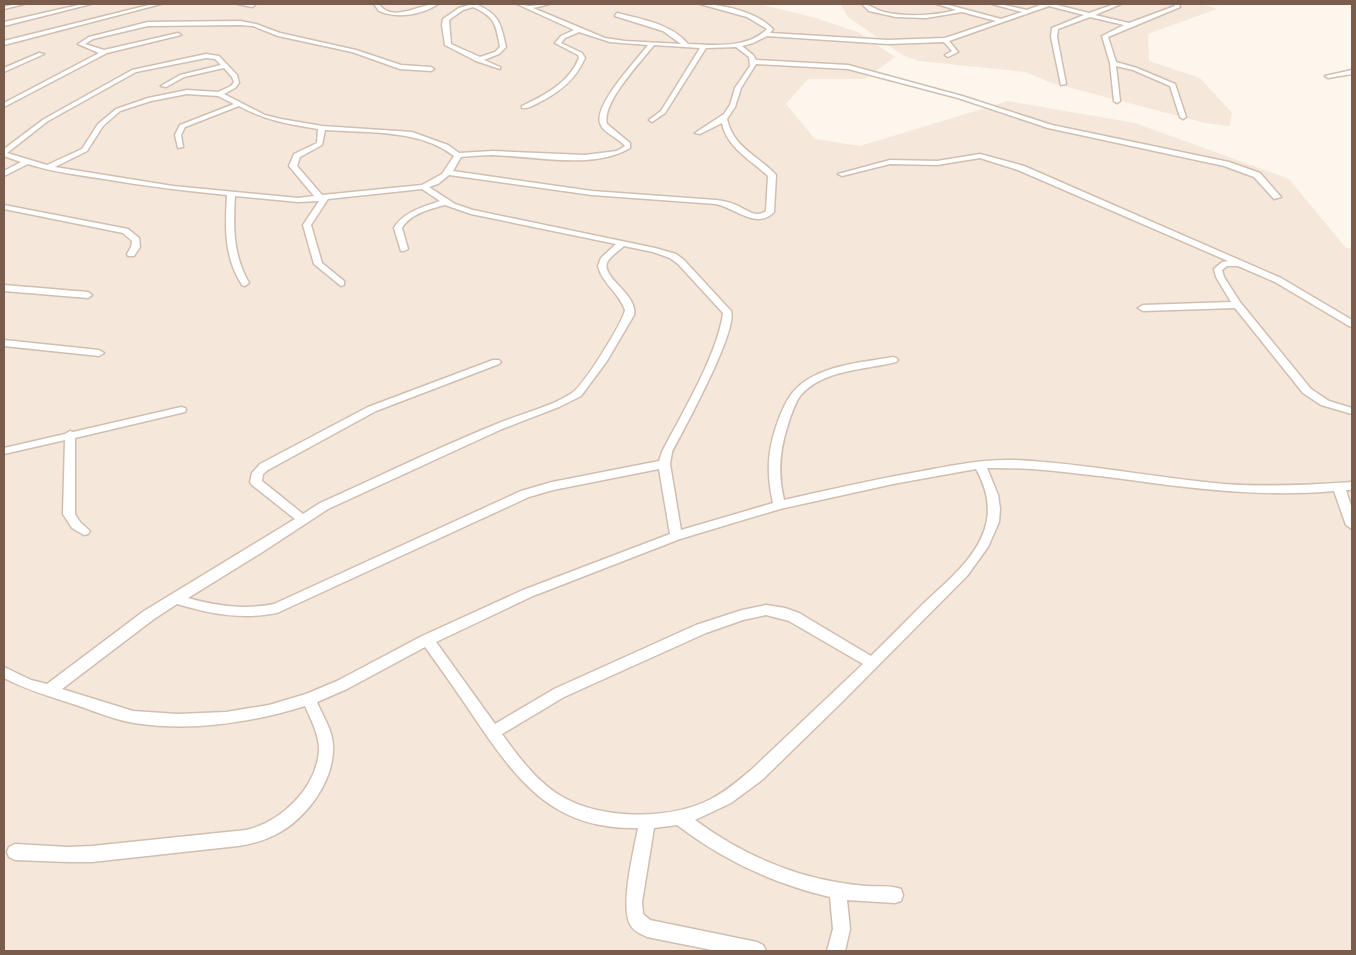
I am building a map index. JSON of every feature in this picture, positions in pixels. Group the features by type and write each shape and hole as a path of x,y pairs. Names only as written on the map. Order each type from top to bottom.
{"street":[{"path":"4,8 21,4"},
{"path":"4,24 88,4"},
{"path":"4,43 133,13 158,4"},
{"path":"241,4 252,5"},
{"path":"376,4 378,8 392,14 422,9 435,4"},
{"path":"478,60 497,53 503,47 495,17 475,4 446,19 445,25 450,47 478,60 498,68"},
{"path":"519,4 611,41 703,48 737,45 767,34 888,42 946,40 1048,4 1129,25"},
{"path":"528,8 548,4"},
{"path":"702,4 761,22 770,29 767,34"},
{"path":"864,4 874,11 904,15 942,15 962,10"},
{"path":"940,4 1002,20"},
{"path":"994,4 1027,12"},
{"path":"1063,84 1055,45 1055,28 1119,4"},
{"path":"1117,101 1113,63 1105,36 1178,6 1176,4"},
{"path":"617,15 658,27 680,38 686,46"},
{"path":"141,19 147,24"},
{"path":"103,52 81,44 91,38 147,24 194,22 251,24 278,34 354,51 400,67 431,69"},
{"path":"524,107 554,92 579,66 582,58 580,54 558,43 563,37 580,30"},
{"path":"4,105 103,52 178,35"},
{"path":"946,40 955,52 948,55"},
{"path":"47,168 85,150 100,124 126,106 180,92 219,94 270,118 322,128 405,133 446,146 458,155 493,153 562,157 593,156 624,151 628,144 604,125 602,121 603,114 617,90 652,44"},
{"path":"698,132 724,118 732,108 737,90 753,69 754,62 746,51 737,45"},
{"path":"652,120 663,112 703,48"},
{"path":"4,70 41,54"},
{"path":"219,94 237,83 236,76 219,58 211,56 171,62 134,71 46,120 4,153 47,168 168,187 298,200 423,187 438,181 449,173 458,155"},
{"path":"754,62 807,63 848,67 960,97 1050,127 1226,164 1257,174 1276,197"},
{"path":"1113,63 1135,69 1173,85 1183,117"},
{"path":"164,86 182,76 225,66"},
{"path":"1328,76 1352,72"},
{"path":"180,147 178,135 182,126 239,104"},
{"path":"449,173 592,193 716,202 732,205 755,217 764,216 770,212 772,175 736,146 725,128 724,118"},
{"path":"322,128 320,144 297,156 293,166 322,198"},
{"path":"842,174 890,162 938,163 986,156 1021,168 1239,262 1278,280 1352,324"},
{"path":"4,174 26,162"},
{"path":"423,187 458,209 660,251 677,259 728,313 728,322 716,352 667,452 664,464 676,536"},
{"path":"231,193 229,227 231,253 235,268 245,283"},
{"path":"322,198 307,225 318,264 341,284"},
{"path":"404,249 398,228 401,222 416,213 445,202"},
{"path":"4,207 125,231 133,235 137,241 136,248 130,254"},
{"path":"50,690 129,630 260,548 302,519 347,494 577,394 602,361 622,330 629,315 630,310 626,299 604,273 602,266 604,260 622,243"},
{"path":"1239,262 1225,264 1219,268 1218,272 1238,305 1307,391 1325,403 1352,411"},
{"path":"4,288 88,295"},
{"path":"1143,308 1238,305"},
{"path":"4,344 99,353"},
{"path":"779,505 772,470 773,455 784,421 797,394 808,385 840,370 893,360"},
{"path":"302,519 256,482 258,473 264,467 372,409 496,362"},
{"path":"4,450 181,410"},
{"path":"70,434 69,514 76,525 84,531"},
{"path":"176,599 214,610 238,613 250,614 276,608 525,494 552,486 664,464"},
{"path":"427,640 505,751 526,776 553,799 571,808 606,819 622,821 679,817 702,811 734,794 818,718 964,573 985,544 996,510 992,490 980,465"},
{"path":"4,672 26,684 133,717 178,720 226,718 269,711 309,699 382,665 427,640 528,593 676,536 779,505 893,480 980,465 1040,466 1161,481 1273,491 1317,491 1352,486"},
{"path":"1339,488 1352,526"},
{"path":"493,732 559,693 603,672 701,629 742,615 766,610 794,617 873,663"},
{"path":"15,852 73,855 111,853 243,837 268,831 286,819 303,801 316,782 325,758 325,738 309,699"},
{"path":"679,817 717,844 770,872 838,890 869,895 895,894"},
{"path":"647,820 634,902 636,922 647,928 756,951"},
{"path":"836,951 840,945 841,931 838,890"}],"shaded area":[{"path":"4,4 760,4 816,18 860,33 895,57 865,79 808,79 786,104 815,139 860,146 1008,101 1135,123 1289,179 1346,248 1352,248 1352,951 4,951"},
{"path":"840,4 1202,4 1217,9 1148,34 1149,61 1200,78 1232,113 1230,126 1205,123 1052,83 1025,72 919,61 904,56 848,17"}]}
